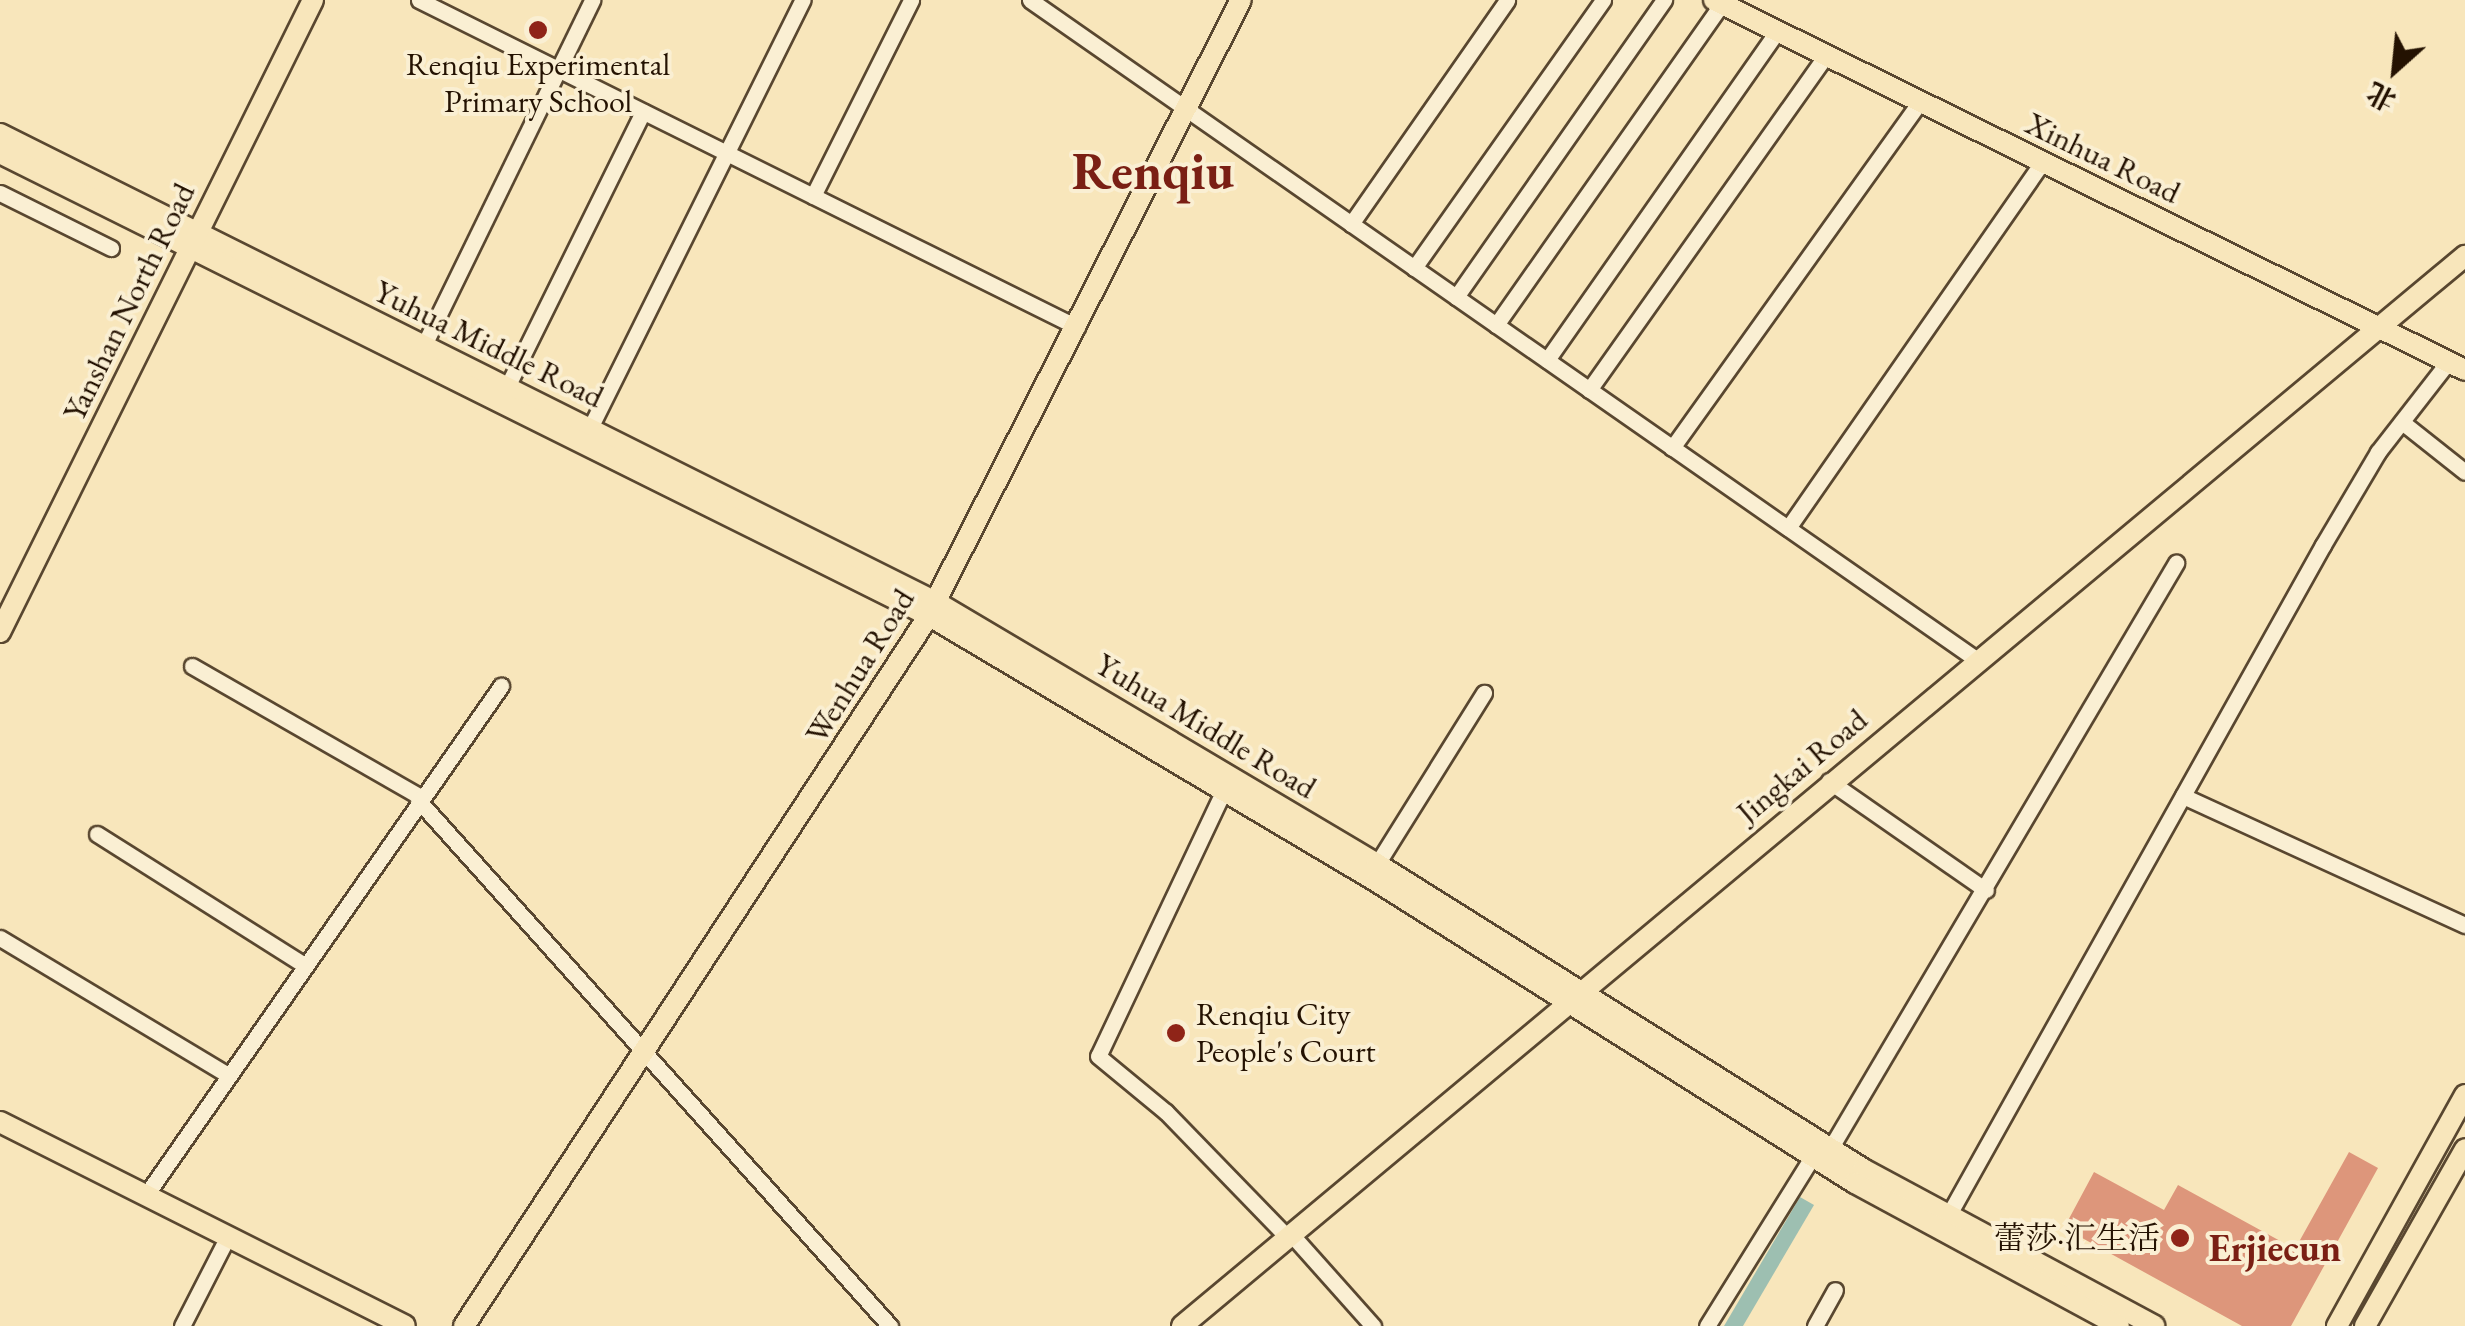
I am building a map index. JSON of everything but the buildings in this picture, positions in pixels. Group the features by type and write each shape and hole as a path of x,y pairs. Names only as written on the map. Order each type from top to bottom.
{"main road":[{"name":"Yanshan North Road","path":"0,632 299,0"},
{"name":"Yanshan North Road","path":"0,604 313,0"},
{"name":"Wenhua Road","path":"464,1326 932,609 1240,0"},
{"name":"Xinhua Road","path":"1718,2 2456,366"},
{"path":"0,134 188,237"},
{"path":"0,152 188,237"},
{"name":"Yuhua Middle Road","path":"188,237 590,428 932,609 1377,864 1574,1000"},
{"name":"Yuhua Middle Road","path":"188,237 932,609 1821,1153 2120,1326"},
{"name":"Jingkai Road","path":"1182,1326 1574,1000 1829,781 2465,256"},
{"path":"2337,1326 2465,1096"},
{"path":"0,1122 405,1326"},
{"path":"0,1137 388,1326"},
{"path":"2365,1326 2465,1149"},
{"name":"Yuhua Middle Road","path":"1821,1153 2154,1326"}],"street":[{"path":"419,0 1077,327"},
{"path":"424,346 592,0"},
{"path":"590,428 802,0"},
{"path":"813,196 912,0"},
{"path":"1030,0 1978,660"},
{"path":"1351,224 1507,0"},
{"path":"1414,268 1603,0"},
{"path":"1456,297 1664,0"},
{"path":"1496,325 1718,2"},
{"path":"1547,360 1778,31"},
{"path":"1589,390 1826,55"},
{"path":"1672,448 1920,102"},
{"path":"507,387 643,112"},
{"path":"1788,528 2042,162"},
{"path":"0,193 110,248"},
{"path":"1948,1216 2183,796 2402,422 2456,366"},
{"path":"2402,422 2465,472"},
{"path":"1707,1326 1986,890 2176,563"},
{"path":"192,666 420,798 648,1049 890,1326"},
{"path":"146,1194 500,686"},
{"path":"1377,864 1484,693"},
{"path":"1829,781 1986,890"},
{"path":"1224,790 1098,1056 1178,1124 1373,1326"},
{"path":"2183,796 2465,925"},
{"path":"97,834 304,966"},
{"path":"0,938 228,1075"},
{"path":"182,1326 222,1246"},
{"path":"1814,1326 1835,1290"}],"shaded area":[{"path":"1800,1197 1814,1205 1743,1326 1724,1326"}],"place":[{"name":"Renqiu Experimental Primary School","path":"538,30"},
{"name":"Renqiu City People's Court","path":"1176,1033"},
{"name":"蕾莎·汇生活","path":"2180,1238"}],"district":[{"name":"Renqiu","path":"1153,171"},
{"name":"Erjiecun","path":"2275,1248"}]}
